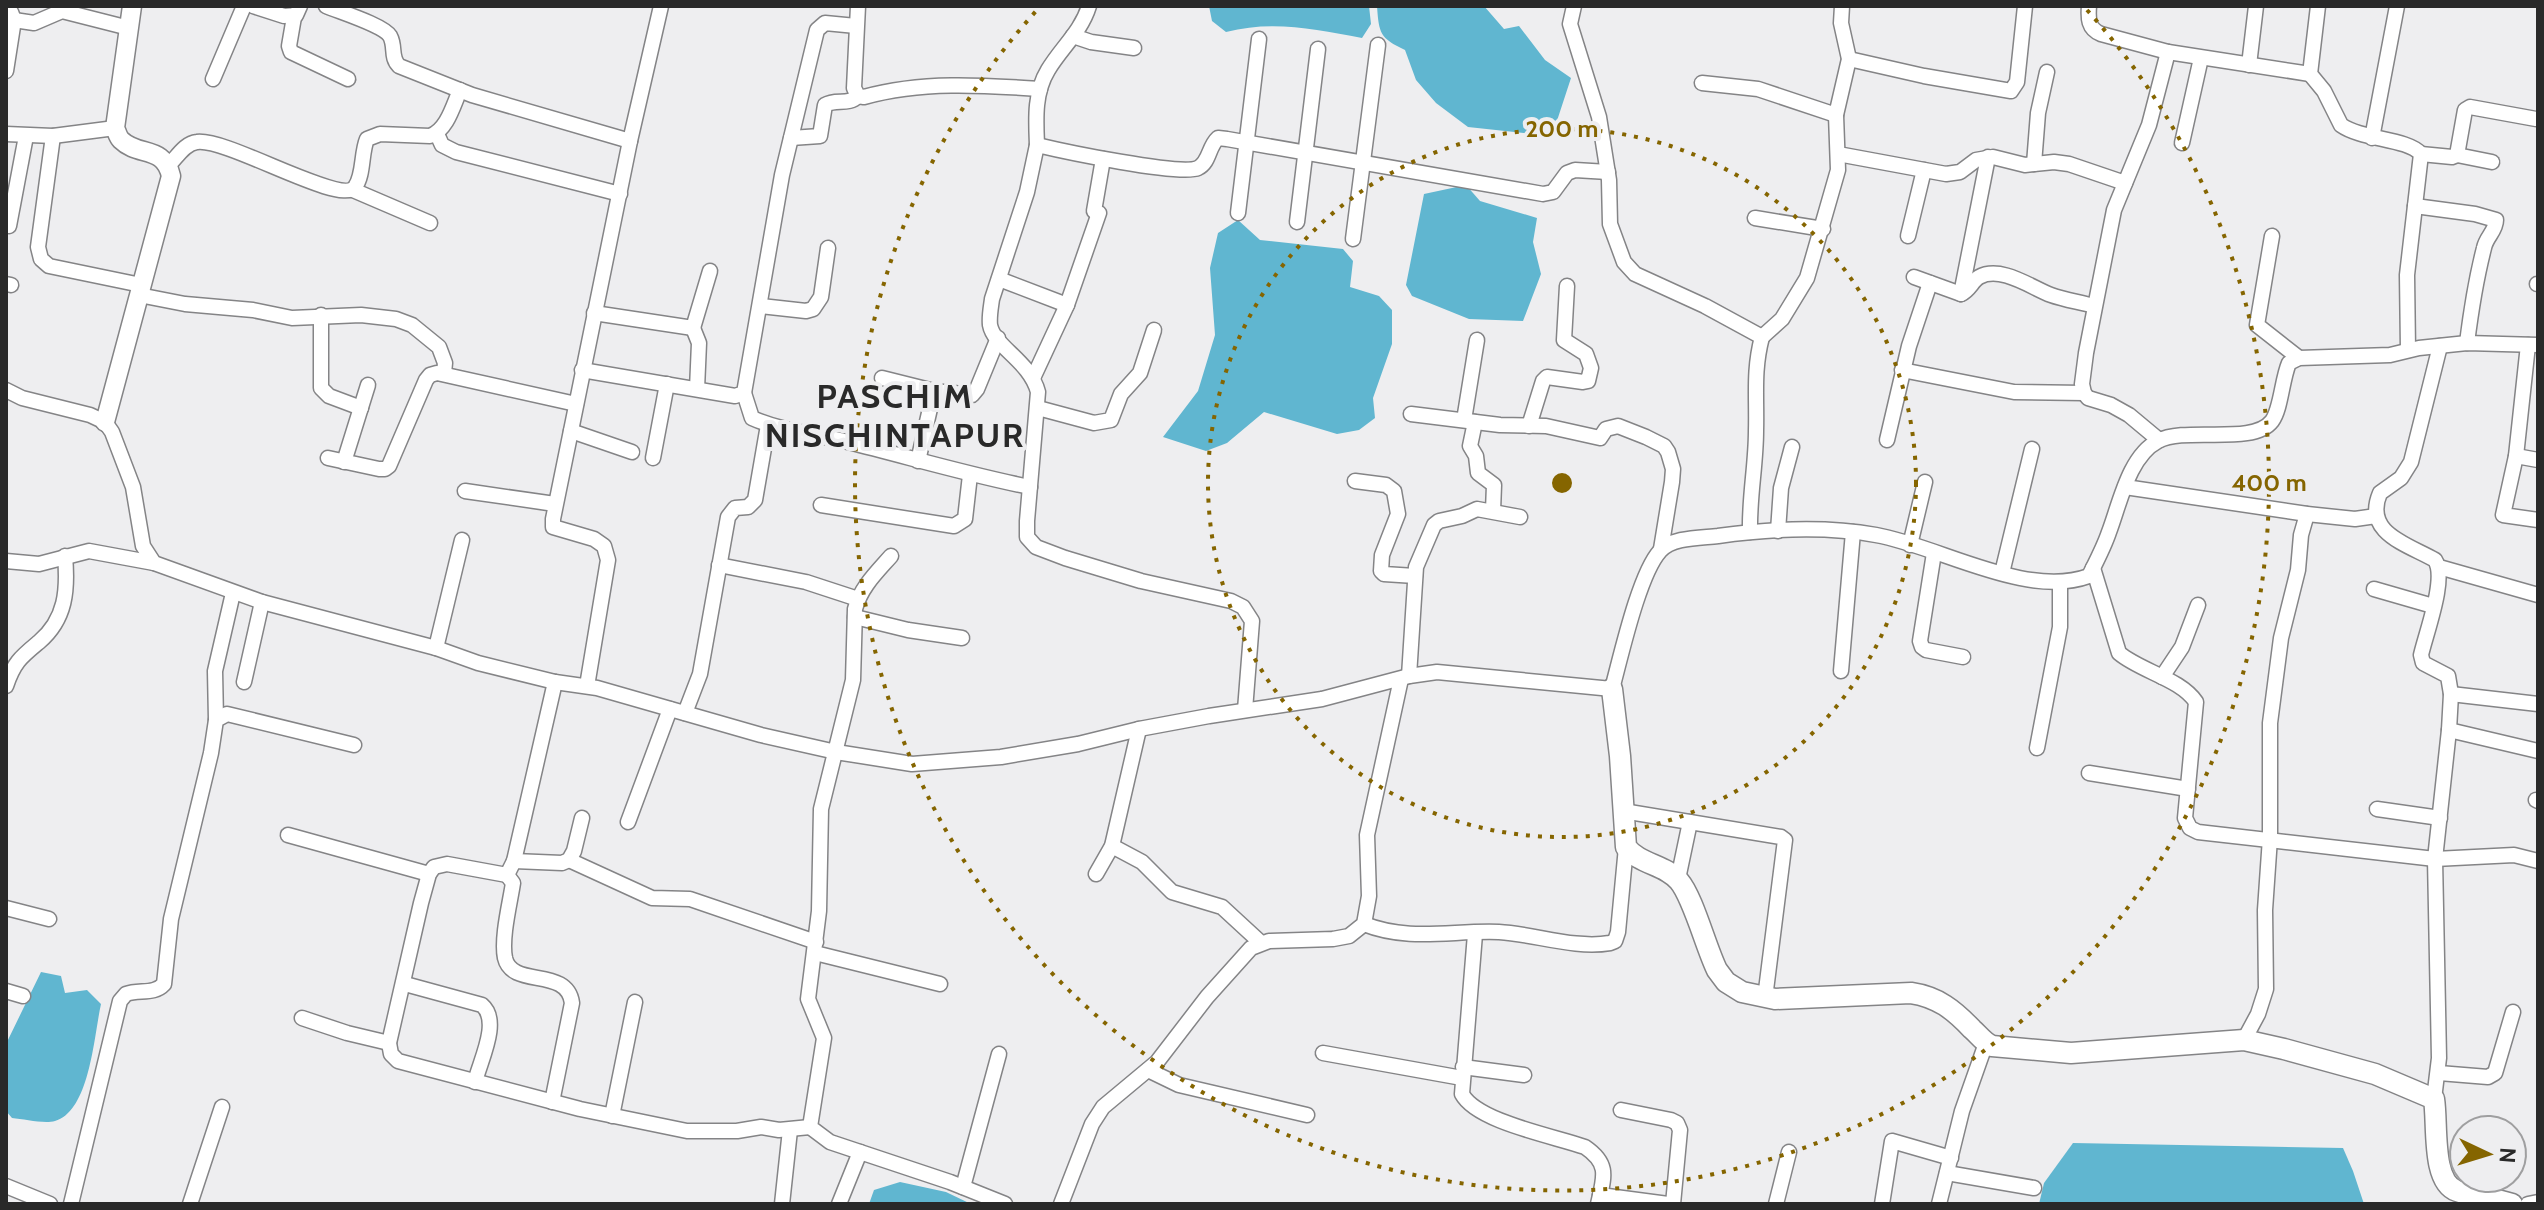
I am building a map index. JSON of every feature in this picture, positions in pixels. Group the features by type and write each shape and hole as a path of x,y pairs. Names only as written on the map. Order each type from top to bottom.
{"main road":[{"path":"1612,689 1626,847 1639,860 1663,869 1678,879 1711,958 1726,982 1742,992 1765,998 1911,993 1937,999 1986,1043 2071,1053 2244,1040 2375,1074 2434,1099 2440,1173 2446,1185 2512,1204"}],"street":[{"path":"105,422 171,176 164,158 121,140 115,128 132,6"},
{"path":"213,79 244,6"},
{"path":"253,6 284,16 297,11"},
{"path":"326,6 385,30 392,42 393,58 399,66 460,90 630,141"},
{"path":"587,686 608,560 604,546 594,539 553,527 555,504 661,6"},
{"path":"858,6 854,88 858,96"},
{"path":"1034,376 991,330 992,299 1027,192 1037,145 1040,89 1048,70 1073,36 1089,6"},
{"path":"1574,6 1570,24 1599,117 1608,172 1610,224 1624,262 1629,269 1762,337"},
{"path":"1750,532 1749,497 1756,434 1754,374 1762,337 1782,319 1800,292 1813,264 1838,170 1836,115 1849,59 1841,23 1842,6"},
{"path":"1849,59 2011,91 2017,82 2025,6"},
{"path":"2089,6 2088,18 2096,32 2168,52 2310,74 2324,91 2341,125 2372,138 2415,148 2421,154 2457,155 2492,162"},
{"path":"2249,65 2256,6"},
{"path":"2310,74 2318,6"},
{"path":"2372,138 2397,6"},
{"path":"6,71 10,15 34,23 62,11 129,28"},
{"path":"297,11 289,46 291,52 348,79"},
{"path":"856,26 825,23 817,30 782,175 744,393 752,418 768,425 1030,487"},
{"path":"1073,36 1091,42 1134,48"},
{"path":"1238,213 1259,39"},
{"path":"1353,239 1378,45"},
{"path":"1297,222 1318,49"},
{"path":"2159,440 2129,415 2088,398 2084,393 2083,372 2114,210 2149,125 2168,52"},
{"path":"2182,143 2201,58"},
{"path":"2034,164 2038,113 2047,72"},
{"path":"1702,83 1722,87 1745,86 1836,115"},
{"path":"791,138 820,136 825,105 832,101 850,102 858,96 903,88 1040,89"},
{"path":"353,190 367,139 380,134 437,134 460,90"},
{"path":"2457,155 2467,108 2536,119"},
{"path":"6,134 53,136 115,128"},
{"path":"437,134 442,145 456,152 620,194"},
{"path":"9,226 26,136"},
{"path":"53,136 38,247 41,259 49,266 185,304 253,310 292,318 321,315 382,317 412,325 439,347 445,363 444,373"},
{"path":"1037,145 1103,159 1193,170 1206,162 1212,143 1218,138 1543,194 1553,192 1567,173 1575,170 1608,172"},
{"path":"169,165 188,145 204,142 260,159 340,192 353,190 430,223"},
{"path":"1838,154 1954,174 1976,160 1988,157 2025,165 2054,162 2125,183"},
{"path":"2408,350 2407,275 2421,154"},
{"path":"1961,294 1988,157"},
{"path":"1103,159 1096,212 1067,305 1034,376 1038,408 1027,537 1036,547 1141,581 1231,601 1243,607 1252,621 1245,710"},
{"path":"1908,236 1924,170"},
{"path":"2415,206 2496,220 2495,229 2484,243 2467,343"},
{"path":"1755,218 1823,229"},
{"path":"2272,236 2257,325 2299,358"},
{"path":"761,306 806,311 818,305 828,248"},
{"path":"697,389 699,343 693,328 710,271"},
{"path":"1914,277 1961,294 1977,278 2002,276 2051,295 2094,306"},
{"path":"999,279 1067,305"},
{"path":"1887,440 1902,370 1930,283"},
{"path":"1529,426 1547,377 1583,382 1588,381 1590,376 1586,354 1564,340 1567,286"},
{"path":"594,313 693,328"},
{"path":"321,315 321,388 324,394 361,408"},
{"path":"1038,408 1094,423 1111,420 1121,394 1140,373 1154,330"},
{"path":"882,378 934,391 972,395 998,338"},
{"path":"1477,340 1469,421 1470,446 1476,456 1478,473 1494,485 1493,511"},
{"path":"1661,549 1673,542 1750,532 1853,532 1876,535 2002,573 2060,584 2089,576 2125,487 2137,464 2159,440 2177,436 2240,433 2268,425 2274,418 2289,363 2299,358 2390,355 2467,343 2533,345 2516,456 2503,515 2538,520"},
{"path":"2434,1099 2439,1073 2435,859 2451,694 2448,676 2421,659 2439,580 2439,567 2435,560 2382,530 2376,516 2380,493 2401,478 2411,462 2440,346"},
{"path":"582,370 735,396 744,393"},
{"path":"1902,370 2014,392 2084,393"},
{"path":"328,458 379,469 389,466 430,375 444,373 576,404"},
{"path":"653,458 667,384"},
{"path":"344,462 368,385"},
{"path":"6,390 22,398 90,415 105,422 112,432 133,487 143,546 154,563"},
{"path":"918,461 934,391"},
{"path":"6,561 39,564 89,551 154,563 262,602 436,648 478,663 555,682 587,686 761,735 836,752 912,764 1001,757 1063,747 1139,729 1322,699 1405,678 1460,673 1612,689 1644,580 1661,549 1672,482 1670,458 1664,446 1618,426 1606,429 1600,438 1565,429 1411,414"},
{"path":"685,713 700,674 731,511 748,507 755,500 768,425"},
{"path":"571,431 632,452"},
{"path":"1778,531 1781,488 1792,447"},
{"path":"2002,573 2032,449"},
{"path":"2516,456 2538,460"},
{"path":"821,505 954,526 965,519 970,475"},
{"path":"1355,481 1386,485 1394,491 1398,514 1382,555 1381,571 1384,574 1415,576"},
{"path":"1910,545 1925,482"},
{"path":"2125,487 2307,514 2355,519 2376,516"},
{"path":"465,491 555,504"},
{"path":"1061,1204 1103,1107 1157,1062 1207,997 1251,948 1260,942 1349,936 1364,924 1369,896 1367,835 1375,790 1405,678 1419,558 1434,525 1439,521 1477,509 1520,517"},
{"path":"2244,1040 2258,1014 2266,989 2270,723 2283,625 2298,570 2301,535 2307,514"},
{"path":"1841,671 1853,532"},
{"path":"436,648 462,540"},
{"path":"1934,553 1920,641 1926,650 1963,657"},
{"path":"6,686 12,667 55,625 60,615 67,582 65,556"},
{"path":"810,1127 824,1038 821,1023 808,999 816,947 821,809 853,680 858,599 863,588 891,556"},
{"path":"719,565 806,582 858,599"},
{"path":"2439,567 2538,595"},
{"path":"2093,568 2119,653 2193,696 2196,702 2185,818 2190,828 2198,832 2435,859 2514,855 2538,861"},
{"path":"2037,748 2060,627 2060,584"},
{"path":"2374,589 2433,606"},
{"path":"71,1204 120,1001 126,994 150,992 164,984 171,919 211,753 216,720 215,671 233,593"},
{"path":"244,682 262,602"},
{"path":"2162,677 2182,647 2198,605"},
{"path":"855,617 908,630 962,638"},
{"path":"552,1102 571,996 563,984 513,971 508,966 504,946 513,883 510,868 555,682"},
{"path":"2451,694 2538,704"},
{"path":"628,822 670,709"},
{"path":"216,720 227,714 354,745"},
{"path":"1096,874 1112,846 1139,729"},
{"path":"2449,730 2538,751"},
{"path":"2089,773 2188,789"},
{"path":"2377,809 2440,818"},
{"path":"1623,811 1785,840 1765,998"},
{"path":"582,818 574,851 569,860 562,863 510,868 447,864 434,867 429,874 389,1043 391,1054 398,1061 552,1102 687,1131 810,1127 830,1142 1005,1204"},
{"path":"1678,879 1690,822"},
{"path":"288,835 429,874"},
{"path":"1112,846 1142,862 1172,892 1222,907 1260,942"},
{"path":"1364,924 1404,934 1498,932 1604,944 1615,941 1626,847"},
{"path":"569,860 652,898 690,899 816,947 940,984"},
{"path":"6,908 49,919"},
{"path":"1475,934 1462,1072 1462,1094 1466,1102 1493,1117 1585,1147 1597,1155 1603,1166 1599,1199 1670,1204 1680,1130 1677,1123 1621,1110"},
{"path":"405,984 482,1005 489,1011 489,1031 475,1082"},
{"path":"6,991 23,996"},
{"path":"612,1116 635,1002"},
{"path":"2439,1073 2488,1077 2495,1073 2499,1068 2513,1012"},
{"path":"302,1018 389,1043"},
{"path":"1939,1204 1962,1111 1986,1043"},
{"path":"1323,1053 1462,1072 1524,1075"},
{"path":"963,1187 999,1054"},
{"path":"1148,1070 1179,1085 1307,1115"},
{"path":"190,1204 222,1107"},
{"path":"782,1204 790,1130"},
{"path":"1882,1204 1892,1141 1949,1165 2034,1188"},
{"path":"839,1204 860,1152"},
{"path":"1776,1204 1789,1152"},
{"path":"6,1186 50,1204"},
{"path":"2528,1204 2538,1202"}],"water":[{"path":"1209,6 1369,6 1371,24 1362,38 1277,26 1226,32 1212,21"},
{"path":"1377,6 1484,6 1504,29 1519,26 1545,60 1571,78 1552,136 1468,127 1436,103 1416,80 1405,50 1382,34"},
{"path":"1466,185 1480,201 1537,218 1533,242 1541,274 1523,321 1469,319 1412,296 1406,285 1424,194"},
{"path":"1238,220 1260,240 1343,249 1353,261 1350,287 1379,296 1392,310 1392,344 1373,398 1375,418 1359,430 1337,434 1264,412 1227,443 1206,451 1163,437 1198,391 1215,335 1210,268 1218,233"},
{"path":"41,972 61,976 65,993 87,990 101,1004 83,1088 67,1114 50,1122 12,1118 6,1111 6,1044"},
{"path":"2073,1143 2343,1148 2364,1204 2039,1204 2044,1183"},
{"path":"900,1182 946,1192 971,1204 869,1204 874,1190"}],"district":[{"name":"PASCHIM NISCHINTAPUR","path":"895,416"}]}
